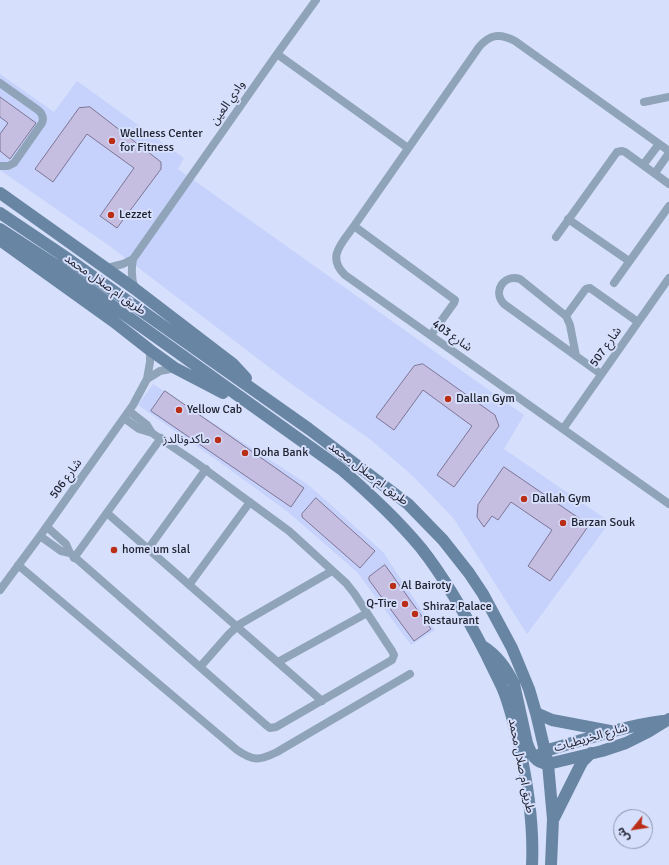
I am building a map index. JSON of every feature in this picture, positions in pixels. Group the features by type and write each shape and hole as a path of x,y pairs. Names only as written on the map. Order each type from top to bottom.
{"street":[{"name":"وادي العين","path":"133,259 316,0"},
{"name":"شارع 403","path":"666,148 515,41 508,37 491,37 479,47 408,148 340,246 336,258 340,271 345,275 669,504"},
{"path":"277,54 408,148"},
{"path":"0,82 41,112 43,117 42,123 14,163 8,166 0,166"},
{"path":"644,102 669,97"},
{"path":"643,165 666,148"},
{"path":"655,173 666,148"},
{"path":"556,237 617,152 622,151 669,184"},
{"path":"0,193 107,268 233,364 244,375 252,389"},
{"path":"614,283 669,206"},
{"name":"طريق ام صلال محمد","path":"0,213 61,254 340,452 408,504 443,540 476,584 506,635 524,676 536,713 548,764 553,819 551,865"},
{"path":"568,219 629,261"},
{"path":"354,226 455,300 430,335"},
{"name":"طريق ام صلال محمد","path":"0,229 54,264 341,470 383,507 421,549 461,608 502,687 508,702 525,775 532,822 532,865"},
{"path":"0,240 176,368 221,392 245,400"},
{"path":"107,268 123,264 133,259"},
{"path":"133,259 132,277 135,289"},
{"path":"576,356 570,325 566,316 520,279 514,278 504,282 500,288 499,294 501,301 504,304 576,356 601,374"},
{"name":"شارع 507","path":"562,429 669,278"},
{"path":"566,316 585,290 590,288 638,322"},
{"name":"شارع 506","path":"0,590 47,527 137,398 147,379 150,362 150,350"},
{"path":"147,379 160,371 176,368"},
{"path":"40,536 61,551 72,556 270,728 276,727 322,701 393,658 394,655 392,651 354,593 332,570 289,531 206,469 161,438 152,433 139,429 126,415"},
{"path":"72,556 107,513 161,438"},
{"path":"148,549 206,469"},
{"path":"189,585 250,502"},
{"path":"107,513 322,701"},
{"path":"47,527 66,544 72,556"},
{"path":"18,565 247,757 256,759 266,758 410,674"},
{"path":"200,667 236,627 332,570"},
{"path":"278,662 367,613"},
{"path":"481,646 489,650 501,662 512,680 529,749 535,759 543,764 548,764"},
{"path":"536,713 552,720 613,732"},
{"name":"شارع الخريطيات","path":"525,775 535,759 545,751 638,725 668,720"},
{"name":"شارع الخريطيات","path":"548,764 614,748 648,732 668,720"},
{"path":"553,819 580,766 591,754"}],"shaded area":[{"path":"0,74 54,112 77,81 184,158 178,169 524,415 504,449 610,522 527,634 454,519 414,477 371,440 290,383 111,247 0,170"},
{"path":"153,384 307,484 320,495 383,552 435,630 411,645 357,572 288,512 138,405"}],"building":[{"path":"0,97 36,123 10,159 0,151 0,134 8,123 0,117"},
{"path":"90,107 161,162 161,169 117,228 100,216 134,168 87,134 53,182 35,169 79,108"},
{"path":"423,364 495,415 499,426 454,487 437,475 472,426 423,390 394,430 376,417 414,366"},
{"path":"165,391 304,488 291,507 151,411"},
{"name":"Barzan Souk","path":"504,467 589,525 550,581 528,566 552,530 511,502 498,520 492,516 484,527 477,517 478,505"},
{"path":"316,498 375,551 360,568 302,517 302,514"},
{"path":"385,565 431,629 414,641 369,580 369,577"}],"place":[{"name":"Wellness Center for Fitness","path":"112,141"},
{"name":"Lezzet","path":"111,215"},
{"name":"Dallan Gym","path":"448,399"},
{"name":"Yellow Cab","path":"179,410"},
{"name":"ماكدونالدز","path":"218,440"},
{"name":"Doha Bank","path":"245,453"},
{"name":"Dallah Gym","path":"524,499"},
{"name":"Barzan Souk","path":"563,523"},
{"name":"home um slal","path":"114,550"},
{"name":"Al Bairoty","path":"393,586"},
{"name":"Q-Tire","path":"405,604"},
{"name":"Shiraz Palace Restaurant","path":"415,614"}]}
